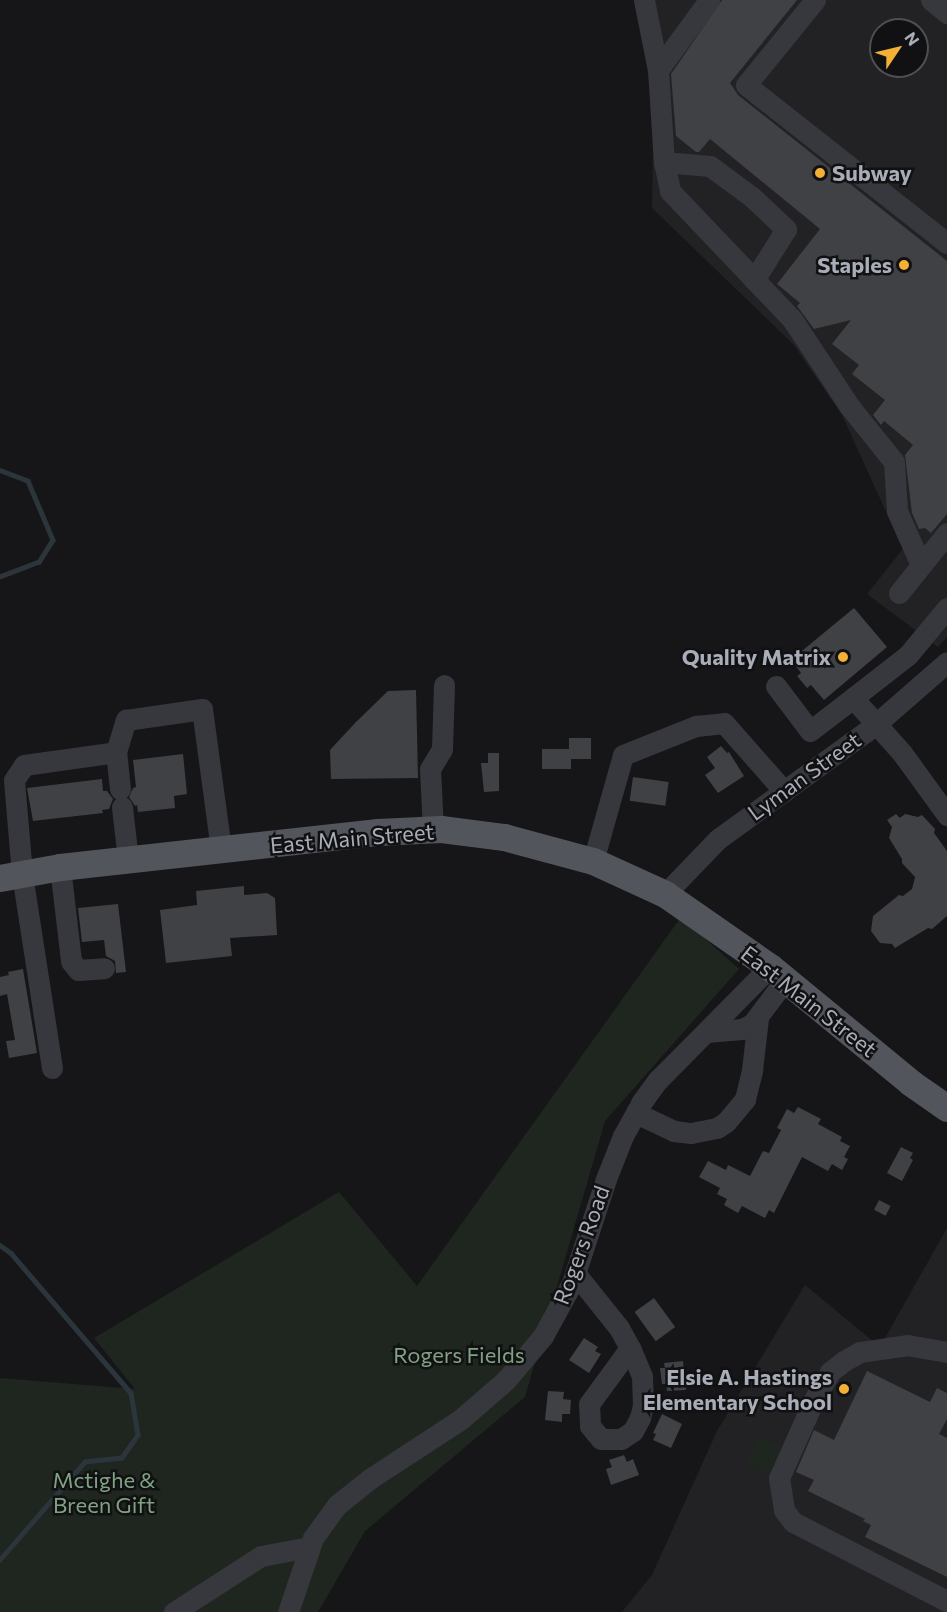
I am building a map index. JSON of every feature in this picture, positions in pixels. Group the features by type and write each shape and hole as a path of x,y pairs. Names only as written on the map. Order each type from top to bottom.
{"main road":[{"name":"East Main Street","path":"11,876 60,867 378,832 433,830 504,837 593,861 665,894 778,973 911,1083 947,1108"}],"street":[{"path":"644,0 658,70 664,162 670,191 792,319 850,407 894,462 897,511 921,565"},
{"path":"658,70 709,0"},
{"path":"815,0 746,85 947,243"},
{"path":"931,0 947,13"},
{"path":"664,162 710,166 752,197 786,230 754,280"},
{"path":"899,592 947,533"},
{"path":"776,686 810,731 908,655 947,608"},
{"name":"Lyman Street","path":"665,894 718,839 876,724 947,662"},
{"path":"433,830 430,769 442,749 444,685"},
{"path":"853,698 943,801"},
{"path":"128,860 116,752 126,720 202,708 220,850"},
{"path":"593,861 623,755 696,726 724,723 784,791"},
{"path":"52,1068 11,876 14,780 24,765 116,752"},
{"path":"60,867 71,961 78,970 104,968"},
{"path":"636,1113 674,1131 691,1133 717,1128 726,1122 745,1099 752,1070 758,1018 778,973"},
{"name":"Rogers Road","path":"288,1612 309,1547 325,1520 354,1491 435,1439 506,1380 543,1336 559,1309 575,1273 606,1179 636,1113 658,1080 707,1032 778,973"},
{"path":"707,1032 742,1029 758,1018"},
{"path":"575,1273 619,1328 630,1348"},
{"path":"947,1351 908,1346 860,1352 844,1361 830,1372 779,1478 784,1510 793,1522 947,1601"},
{"path":"174,1612 261,1556 309,1547"}],"shaded area":[{"path":"655,0 947,0 947,637 938,647 867,594 903,549 842,415 793,344 652,208"},
{"name":"Elsie A. Hastings Elementary School","path":"947,1228 947,1612 622,1612 652,1575 717,1431 805,1285 880,1347"}],"green space":[{"path":"681,917 739,969 605,1121 525,1397 365,1531 318,1612 0,1612 0,1378 135,1389 94,1338 339,1192 417,1286"},
{"path":"760,1436 782,1447 769,1474 746,1463"}],"building":[{"path":"722,0 797,0 730,83 738,95 947,261 947,514 931,533 925,528 919,529 912,513 905,455 913,445 884,421 881,425 873,415 885,400 852,374 859,365 832,344 851,320 814,329 797,306 800,303 777,284 820,229 710,139 699,152 696,152 676,136 671,74"},
{"path":"854,608 887,647 824,700 811,685 807,688 797,676 801,673 791,660"},
{"path":"416,690 418,778 331,779 330,750 356,722 388,691"},
{"path":"569,738 591,738 591,759 571,759 571,769 542,769 542,749 569,749"},
{"path":"721,746 727,753 729,752 744,776 718,793 705,775 715,768 707,757"},
{"path":"488,753 499,753 499,791 484,792 481,763 488,763"},
{"path":"183,754 187,794 174,796 175,808 138,812 137,805 135,806 129,797 133,788 136,787 133,760"},
{"path":"633,777 669,782 665,806 630,801"},
{"path":"102,779 103,791 107,791 113,799 109,809 102,810 103,813 33,821 27,788"},
{"path":"896,814 900,818 905,814 918,817 922,815 935,829 934,833 947,851 947,916 932,929 928,928 895,948 892,944 880,943 871,931 873,916 899,895 903,896 912,889 915,877 902,863 902,859 889,838 892,827 887,820"},
{"path":"244,886 244,895 267,893 275,898 277,935 230,938 232,956 166,963 160,910 197,905 196,891"},
{"path":"118,904 126,972 116,973 115,961 106,956 104,940 82,942 78,908"},
{"path":"23,969 37,1053 9,1058 6,1041 15,1040 7,994 0,996 0,977 9,975 8,972"},
{"path":"798,1107 821,1119 818,1124 842,1137 840,1141 850,1146 844,1157 848,1159 842,1170 832,1164 828,1171 802,1157 774,1213 769,1210 765,1218 742,1206 738,1213 724,1205 727,1199 717,1194 720,1188 699,1177 708,1161 726,1170 728,1165 750,1176 763,1151 769,1153 781,1130 777,1128 787,1109 794,1113"},
{"path":"901,1147 913,1153 910,1158 913,1160 902,1181 887,1173"},
{"path":"879,1200 891,1206 886,1216 874,1210"},
{"path":"654,1298 675,1327 656,1341 635,1312"},
{"path":"584,1338 598,1347 595,1351 601,1354 589,1373 569,1360"},
{"path":"683,1361 686,1390 667,1391 666,1384 662,1384 660,1368 665,1368 664,1363"},
{"path":"867,1371 930,1402 937,1388 947,1393 947,1419 939,1434 947,1438 947,1577 865,1537 871,1525 863,1521 865,1519 808,1491 814,1480 796,1472 814,1430 834,1440"},
{"path":"548,1391 564,1392 563,1399 571,1400 570,1414 562,1414 562,1422 545,1420"},
{"path":"662,1414 682,1424 671,1448 653,1440 656,1434 653,1433"},
{"path":"624,1455 627,1462 633,1459 639,1475 611,1485 606,1469 612,1467 609,1460"}],"waterway":[{"path":"0,470 28,481 53,540 39,562 0,577"},
{"path":"0,1245 11,1253 131,1393 138,1435 122,1458 85,1462 0,1560"}],"place":[{"name":"Subway","path":"820,173"},
{"name":"Staples","path":"904,265"},
{"name":"Quality Matrix","path":"843,657"},
{"name":"Elsie A. Hastings Elementary School","path":"844,1389"}],"park label":[{"name":"Rogers Fields","path":"459,1355"},
{"name":"Mctighe & Breen Gift","path":"104,1492"}]}
